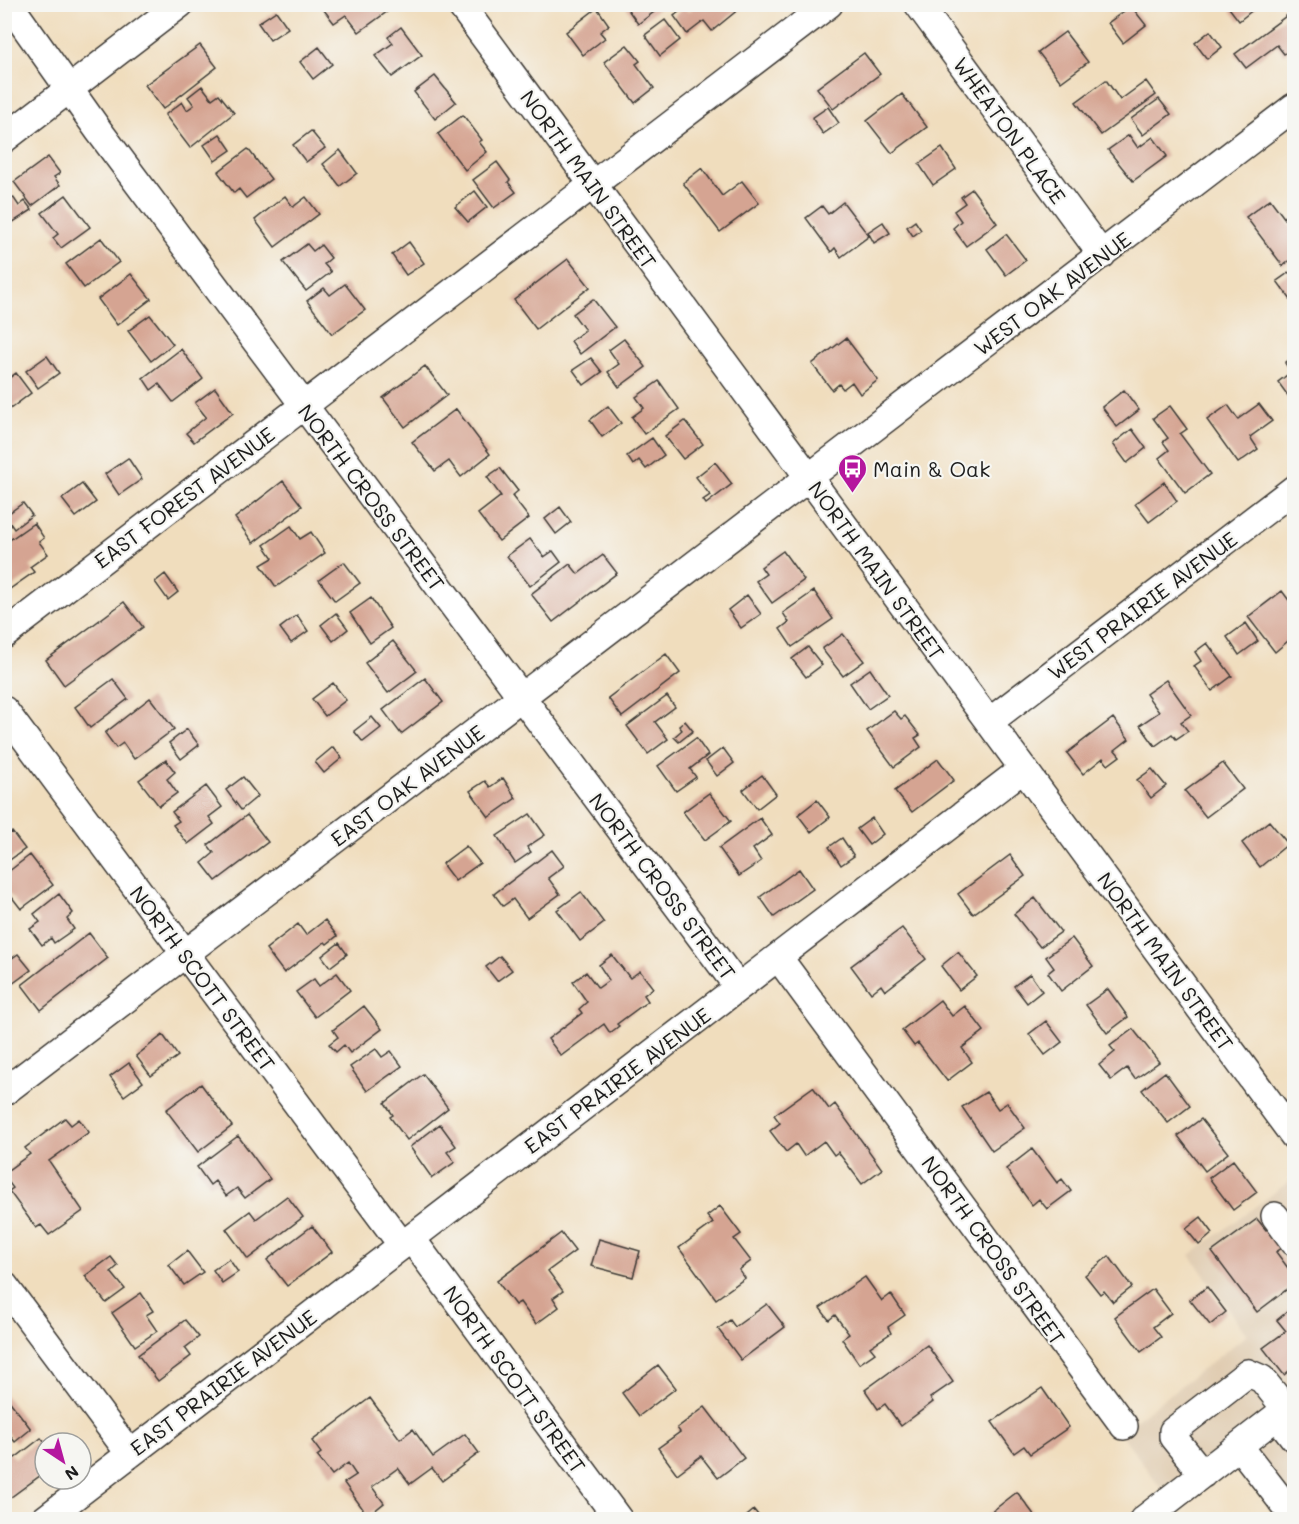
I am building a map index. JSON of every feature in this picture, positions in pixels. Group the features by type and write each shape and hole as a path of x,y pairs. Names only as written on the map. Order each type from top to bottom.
{"street":[{"name":"NORTH CROSS STREET","path":"9,4 304,406 738,987"},
{"path":"4,139 180,4"},
{"name":"NORTH MAIN STREET","path":"460,4 1294,1136"},
{"name":"EAST FOREST AVENUE","path":"4,635 829,4"},
{"name":"WHEATON PLACE","path":"918,4 1102,255"},
{"name":"WEST OAK AVENUE","path":"809,478 1294,107"},
{"name":"EAST OAK AVENUE","path":"4,1092 809,478"},
{"name":"WEST PRAIRIE AVENUE","path":"989,722 1294,489"},
{"name":"NORTH SCOTT STREET","path":"4,710 185,954 619,1520"},
{"name":"EAST PRAIRIE AVENUE","path":"44,1520 1023,769"},
{"name":"NORTH CROSS STREET","path":"778,957 1124,1426"},
{"path":"1275,1216 1294,1242"},
{"path":"4,1285 130,1454"},
{"path":"1203,1474 1173,1437 1173,1431 1248,1373 1262,1379 1286,1410 1294,1438"},
{"path":"1143,1520 1286,1410"},
{"path":"1239,1446 1294,1516"}],"shaded area":[{"path":"1294,1178 1294,1395 1165,1494 1120,1432 1247,1335 1190,1255"},
{"path":"1294,1424 1294,1519 1246,1461"}],"building":[{"path":"331,4 382,4 388,11 359,32 346,15 334,23 324,10"},
{"path":"624,4 654,4 658,9 638,24"},
{"path":"698,4 745,4 712,31 704,21 687,34 674,16 685,7 688,12"},
{"path":"1226,4 1260,4 1239,21"},
{"path":"1131,6 1146,25 1123,43 1108,23"},
{"path":"597,8 609,25 600,32 605,38 583,55 566,32"},
{"path":"276,11 288,28 270,40 258,23"},
{"path":"1293,11 1294,47 1284,54 1277,45 1246,68 1235,54"},
{"path":"665,20 680,40 660,56 645,35"},
{"path":"401,27 422,55 392,77 375,56 393,43 388,37"},
{"path":"1210,31 1222,47 1207,59 1195,43"},
{"path":"1065,32 1088,62 1061,82 1038,52"},
{"path":"200,45 217,67 163,109 145,85"},
{"path":"627,45 640,61 636,64 654,88 635,103 604,62"},
{"path":"319,47 332,64 313,79 300,62"},
{"path":"864,53 880,74 833,109 817,88"},
{"path":"435,76 456,102 435,119 414,92"},
{"path":"1106,80 1120,100 1146,81 1156,95 1101,135 1076,102"},
{"path":"202,86 212,99 219,94 234,113 190,148 165,115 182,102 187,110 194,105 188,97"},
{"path":"902,94 927,127 892,153 867,121"},
{"path":"1159,99 1171,114 1143,135 1131,119"},
{"path":"828,107 839,123 823,134 812,118"},
{"path":"463,115 482,140 479,142 487,152 465,170 438,134"},
{"path":"311,131 325,148 306,162 293,145"},
{"path":"220,134 231,150 215,161 204,145"},
{"path":"1129,135 1138,148 1153,137 1167,156 1133,181 1108,150"},
{"path":"942,148 956,169 933,185 919,164"},
{"path":"248,149 271,179 246,198 239,189 234,193 218,172"},
{"path":"340,150 357,173 340,186 323,164"},
{"path":"48,157 60,173 54,177 60,185 32,206 14,182"},
{"path":"497,162 516,192 494,208 473,180"},
{"path":"702,168 722,196 742,181 759,203 720,232 683,183"},
{"path":"972,189 997,223 966,246 953,228 961,221 954,211 965,203 961,197"},
{"path":"475,191 487,207 468,222 455,207"},
{"path":"66,195 90,227 61,248 53,238 58,234 42,213"},
{"path":"285,196 293,207 306,197 319,214 275,247 255,220"},
{"path":"13,197 19,206 25,201 32,210 4,228 4,203"},
{"path":"1270,199 1294,231 1294,257 1283,266 1246,217"},
{"path":"843,202 869,236 841,257 835,248 831,252 806,218 822,206 828,214"},
{"path":"915,221 921,230 913,236 907,227"},
{"path":"883,222 890,233 874,243 868,232"},
{"path":"1006,234 1026,260 1006,275 987,249"},
{"path":"101,238 119,262 84,288 66,264"},
{"path":"409,242 424,263 406,275 392,255"},
{"path":"307,244 313,251 321,245 331,258 324,264 331,272 306,291 283,262"},
{"path":"568,259 590,287 536,329 514,300"},
{"path":"1294,269 1294,298 1291,300 1277,281"},
{"path":"131,274 151,299 117,325 98,299"},
{"path":"345,284 365,310 332,334 307,301 324,288 330,295"},
{"path":"593,299 615,327 580,354 571,341 585,330 573,314"},
{"path":"150,315 173,344 151,361 128,331"},
{"path":"846,338 878,380 860,394 852,382 843,389 839,384 832,390 812,364"},
{"path":"624,339 646,367 619,387 608,372 619,364 609,350"},
{"path":"181,349 203,379 173,402 159,384 151,390 143,378"},
{"path":"47,356 59,373 38,388 26,371"},
{"path":"1294,356 1294,404 1278,382 1291,372 1285,363"},
{"path":"591,358 602,372 584,385 573,370"},
{"path":"425,366 447,395 405,427 383,398"},
{"path":"16,373 31,393 10,409 4,402 4,382"},
{"path":"659,381 679,409 644,434 632,417 644,408 636,397"},
{"path":"215,388 233,413 194,442 186,433 206,417 195,403"},
{"path":"1124,390 1139,410 1117,427 1102,407"},
{"path":"1259,404 1272,421 1250,437 1258,449 1238,463 1207,420 1228,405 1238,419"},
{"path":"608,406 621,423 602,437 590,420"},
{"path":"1170,406 1187,429 1180,434 1210,474 1185,493 1159,458 1169,450 1163,442 1168,438 1153,418"},
{"path":"456,409 490,454 461,477 449,461 435,471 412,442"},
{"path":"685,421 703,444 683,459 665,436"},
{"path":"1132,429 1146,448 1127,463 1113,444"},
{"path":"652,438 664,455 646,469 639,460 633,465 627,456"},
{"path":"128,458 142,479 119,495 105,474"},
{"path":"715,462 732,484 706,504 703,500 710,495 696,477"},
{"path":"500,468 518,491 512,496 529,518 499,541 478,514 501,496 487,477"},
{"path":"283,481 302,506 253,543 235,518"},
{"path":"1164,482 1177,501 1149,522 1135,504"},
{"path":"82,484 96,502 76,517 62,499"},
{"path":"23,503 32,515 14,529 5,516"},
{"path":"560,507 571,522 556,534 545,519"},
{"path":"34,523 44,538 39,542 48,554 30,567 34,572 4,593 4,544"},
{"path":"291,526 300,539 311,532 325,553 276,587 261,565 273,558 264,545"},
{"path":"530,539 544,557 553,551 561,562 530,586 507,556"},
{"path":"783,551 804,580 772,603 756,581 766,574 761,567"},
{"path":"603,555 617,573 553,622 531,594 570,564 578,574"},
{"path":"344,562 360,583 335,601 319,580"},
{"path":"165,574 178,592 168,600 155,582"},
{"path":"814,591 833,619 792,647 780,629 789,622 783,613"},
{"path":"1282,591 1294,607 1294,636 1275,652 1248,617"},
{"path":"747,595 761,614 741,628 728,610"},
{"path":"371,598 391,628 370,643 350,613"},
{"path":"124,602 143,627 64,685 46,660"},
{"path":"336,613 348,629 333,641 321,625"},
{"path":"297,615 308,631 291,643 280,628"},
{"path":"1246,623 1258,641 1239,655 1227,637"},
{"path":"843,634 864,661 843,676 822,649"},
{"path":"393,641 417,671 388,693 365,663"},
{"path":"1207,643 1232,676 1212,691 1194,666 1201,661 1195,652"},
{"path":"808,647 822,665 806,677 792,659"},
{"path":"666,654 680,673 622,717 608,698"},
{"path":"870,669 888,695 868,709 850,683"},
{"path":"425,678 443,702 401,734 383,710"},
{"path":"113,679 128,699 90,728 75,707"},
{"path":"1166,680 1191,715 1181,722 1188,731 1176,739 1172,734 1155,746 1140,725 1159,712 1146,694"},
{"path":"333,683 346,700 325,716 312,699"},
{"path":"667,696 675,707 655,722 668,739 648,754 627,726"},
{"path":"150,698 174,729 134,759 123,743 116,748 105,733"},
{"path":"894,711 901,719 905,716 920,735 915,738 921,747 894,767 867,731"},
{"path":"372,717 381,728 363,742 354,731"},
{"path":"1113,718 1129,739 1115,750 1120,756 1108,765 1103,758 1083,774 1067,753"},
{"path":"685,721 693,731 679,742 674,737 682,730 679,726"},
{"path":"187,729 199,745 181,759 169,743"},
{"path":"696,738 708,755 690,769 696,777 676,791 658,766"},
{"path":"333,747 342,758 324,773 315,762"},
{"path":"723,748 734,763 717,776 706,761"},
{"path":"938,759 954,780 912,812 895,791"},
{"path":"166,760 175,772 167,779 177,793 159,806 139,780"},
{"path":"1223,763 1243,789 1206,817 1185,791"},
{"path":"1152,769 1166,786 1151,798 1137,780"},
{"path":"762,775 776,794 757,809 743,790"},
{"path":"243,777 258,796 241,810 226,790"},
{"path":"503,778 516,798 489,817 470,791 485,781 490,787"},
{"path":"206,786 222,807 209,817 214,824 188,844 173,825 179,821 172,812"},
{"path":"709,793 731,821 705,840 683,812"},
{"path":"817,800 830,817 811,832 798,815"},
{"path":"530,814 545,835 527,847 531,852 515,863 497,836"},
{"path":"247,815 268,842 216,881 202,863 214,853 208,845"},
{"path":"760,818 772,835 753,849 761,861 739,876 719,848"},
{"path":"872,818 883,834 869,845 857,829"},
{"path":"1269,821 1288,844 1260,867 1242,843"},
{"path":"12,832 25,849 4,864 4,837"},
{"path":"842,838 854,856 841,865 829,847"},
{"path":"466,846 480,863 455,881 442,864"},
{"path":"552,850 564,866 548,878 560,894 527,918 513,899 503,906 494,894"},
{"path":"30,855 53,885 21,909 4,887 4,875"},
{"path":"1010,855 1025,876 973,914 958,894"},
{"path":"799,869 813,889 774,917 760,897"},
{"path":"581,892 604,923 580,941 557,910"},
{"path":"59,894 73,913 67,919 74,929 54,943 51,938 42,945 30,929 40,922 34,914"},
{"path":"1035,898 1061,932 1040,947 1014,914"},
{"path":"325,920 337,936 327,944 325,942 284,973 266,949 298,924 306,935"},
{"path":"902,928 926,959 885,991 881,985 871,993 851,966"},
{"path":"89,933 108,958 41,1010 22,985"},
{"path":"1072,938 1093,966 1061,991 1048,973 1054,968 1046,957"},
{"path":"339,943 347,954 330,967 322,956"},
{"path":"958,952 977,976 959,990 941,966"},
{"path":"18,954 31,970 12,984 4,974 4,964"},
{"path":"612,955 630,978 640,971 653,988 644,995 648,1001 617,1024 619,1026 610,1033 604,1024 561,1056 548,1039 582,1013 579,1009 587,1002 573,982 586,972 598,988 609,980 599,965"},
{"path":"500,956 512,970 497,981 486,967"},
{"path":"337,973 350,990 315,1017 296,992 314,979 319,986"},
{"path":"1030,974 1042,991 1027,1003 1014,986"},
{"path":"1108,989 1128,1017 1107,1033 1086,1005"},
{"path":"940,1000 952,1016 965,1006 984,1031 962,1048 972,1062 947,1081 918,1043 914,1046 902,1030"},
{"path":"364,1006 382,1029 350,1053 344,1045 336,1052 329,1044 338,1037 333,1030"},
{"path":"1046,1021 1062,1042 1045,1055 1029,1034"},
{"path":"1133,1029 1159,1062 1135,1079 1127,1068 1111,1080 1099,1065 1115,1052 1110,1046"},
{"path":"163,1035 178,1056 151,1076 136,1056"},
{"path":"376,1049 382,1057 391,1051 402,1066 367,1091 350,1067"},
{"path":"129,1063 143,1082 124,1096 110,1077"},
{"path":"1165,1072 1190,1106 1168,1123 1142,1090"},
{"path":"423,1074 448,1108 407,1140 390,1117 393,1115 385,1103"},
{"path":"201,1084 232,1126 198,1152 166,1110"},
{"path":"813,1087 829,1109 835,1104 882,1169 862,1184 838,1152 834,1155 824,1141 804,1156 796,1144 786,1152 770,1131 780,1123 774,1115"},
{"path":"986,1092 998,1109 1007,1103 1025,1128 992,1151 962,1107"},
{"path":"65,1118 71,1125 79,1119 89,1132 49,1161 83,1211 49,1235 41,1225 36,1228 9,1191 13,1188 4,1173 30,1154 25,1148"},
{"path":"1201,1119 1228,1153 1205,1171 1178,1136"},
{"path":"440,1124 456,1146 447,1152 455,1162 432,1178 410,1147"},
{"path":"238,1136 270,1179 245,1198 237,1188 226,1196 215,1181 210,1185 197,1167"},
{"path":"1032,1149 1057,1183 1062,1179 1071,1191 1047,1209 1039,1199 1032,1205 1006,1169"},
{"path":"1233,1160 1257,1192 1233,1210 1209,1178"},
{"path":"287,1196 303,1217 248,1259 226,1229 250,1211 256,1219"},
{"path":"720,1206 741,1234 734,1239 751,1261 739,1270 745,1278 716,1299 679,1248 713,1223 707,1216"},
{"path":"1201,1217 1213,1233 1199,1245 1186,1229"},
{"path":"1257,1219 1266,1230 1270,1227 1285,1246 1276,1252 1294,1276 1294,1284 1257,1312 1212,1252"},
{"path":"312,1226 332,1252 287,1286 267,1260"},
{"path":"561,1233 575,1251 548,1271 563,1291 553,1298 559,1307 536,1324 520,1302 515,1305 497,1281"},
{"path":"599,1239 640,1251 633,1277 591,1266"},
{"path":"187,1251 203,1272 184,1285 169,1265"},
{"path":"1109,1256 1132,1287 1113,1302 1104,1291 1100,1294 1085,1275"},
{"path":"111,1257 118,1266 111,1272 125,1289 106,1303 85,1276"},
{"path":"229,1259 238,1272 222,1283 213,1270"},
{"path":"865,1277 882,1301 891,1294 905,1315 888,1327 891,1333 870,1347 875,1353 859,1364 842,1339 849,1334 835,1315 829,1320 820,1308"},
{"path":"1207,1287 1226,1312 1210,1325 1190,1300"},
{"path":"1153,1289 1171,1313 1153,1327 1161,1337 1141,1352 1115,1317"},
{"path":"141,1293 153,1311 146,1315 157,1331 135,1346 112,1313"},
{"path":"767,1304 785,1327 741,1360 718,1329 730,1320 735,1327"},
{"path":"1294,1306 1294,1367 1284,1375 1263,1348 1286,1331 1277,1320"},
{"path":"185,1320 199,1337 185,1348 191,1356 158,1381 138,1355"},
{"path":"927,1345 953,1382 930,1398 933,1402 901,1426 885,1404 878,1409 865,1390"},
{"path":"658,1365 676,1388 639,1416 622,1393"},
{"path":"1042,1388 1069,1427 1030,1454 1024,1446 1014,1453 992,1422"},
{"path":"4,1394 31,1429 15,1442 4,1428"},
{"path":"370,1398 400,1439 413,1429 433,1457 465,1434 479,1453 442,1481 432,1468 410,1484 398,1468 372,1487 384,1503 368,1516 344,1483 356,1475 348,1463 332,1475 317,1456 321,1453 312,1441"},
{"path":"705,1407 744,1458 718,1478 701,1456 677,1474 658,1448 680,1432 677,1428"},
{"path":"33,1444 33,1481 7,1500 4,1496 4,1457 10,1453 15,1458"},
{"path":"1017,1492 1038,1520 981,1520"},
{"path":"754,1510 762,1520 742,1520"}],"place":[{"name":"Main & Oak","path":"852,494"}]}
